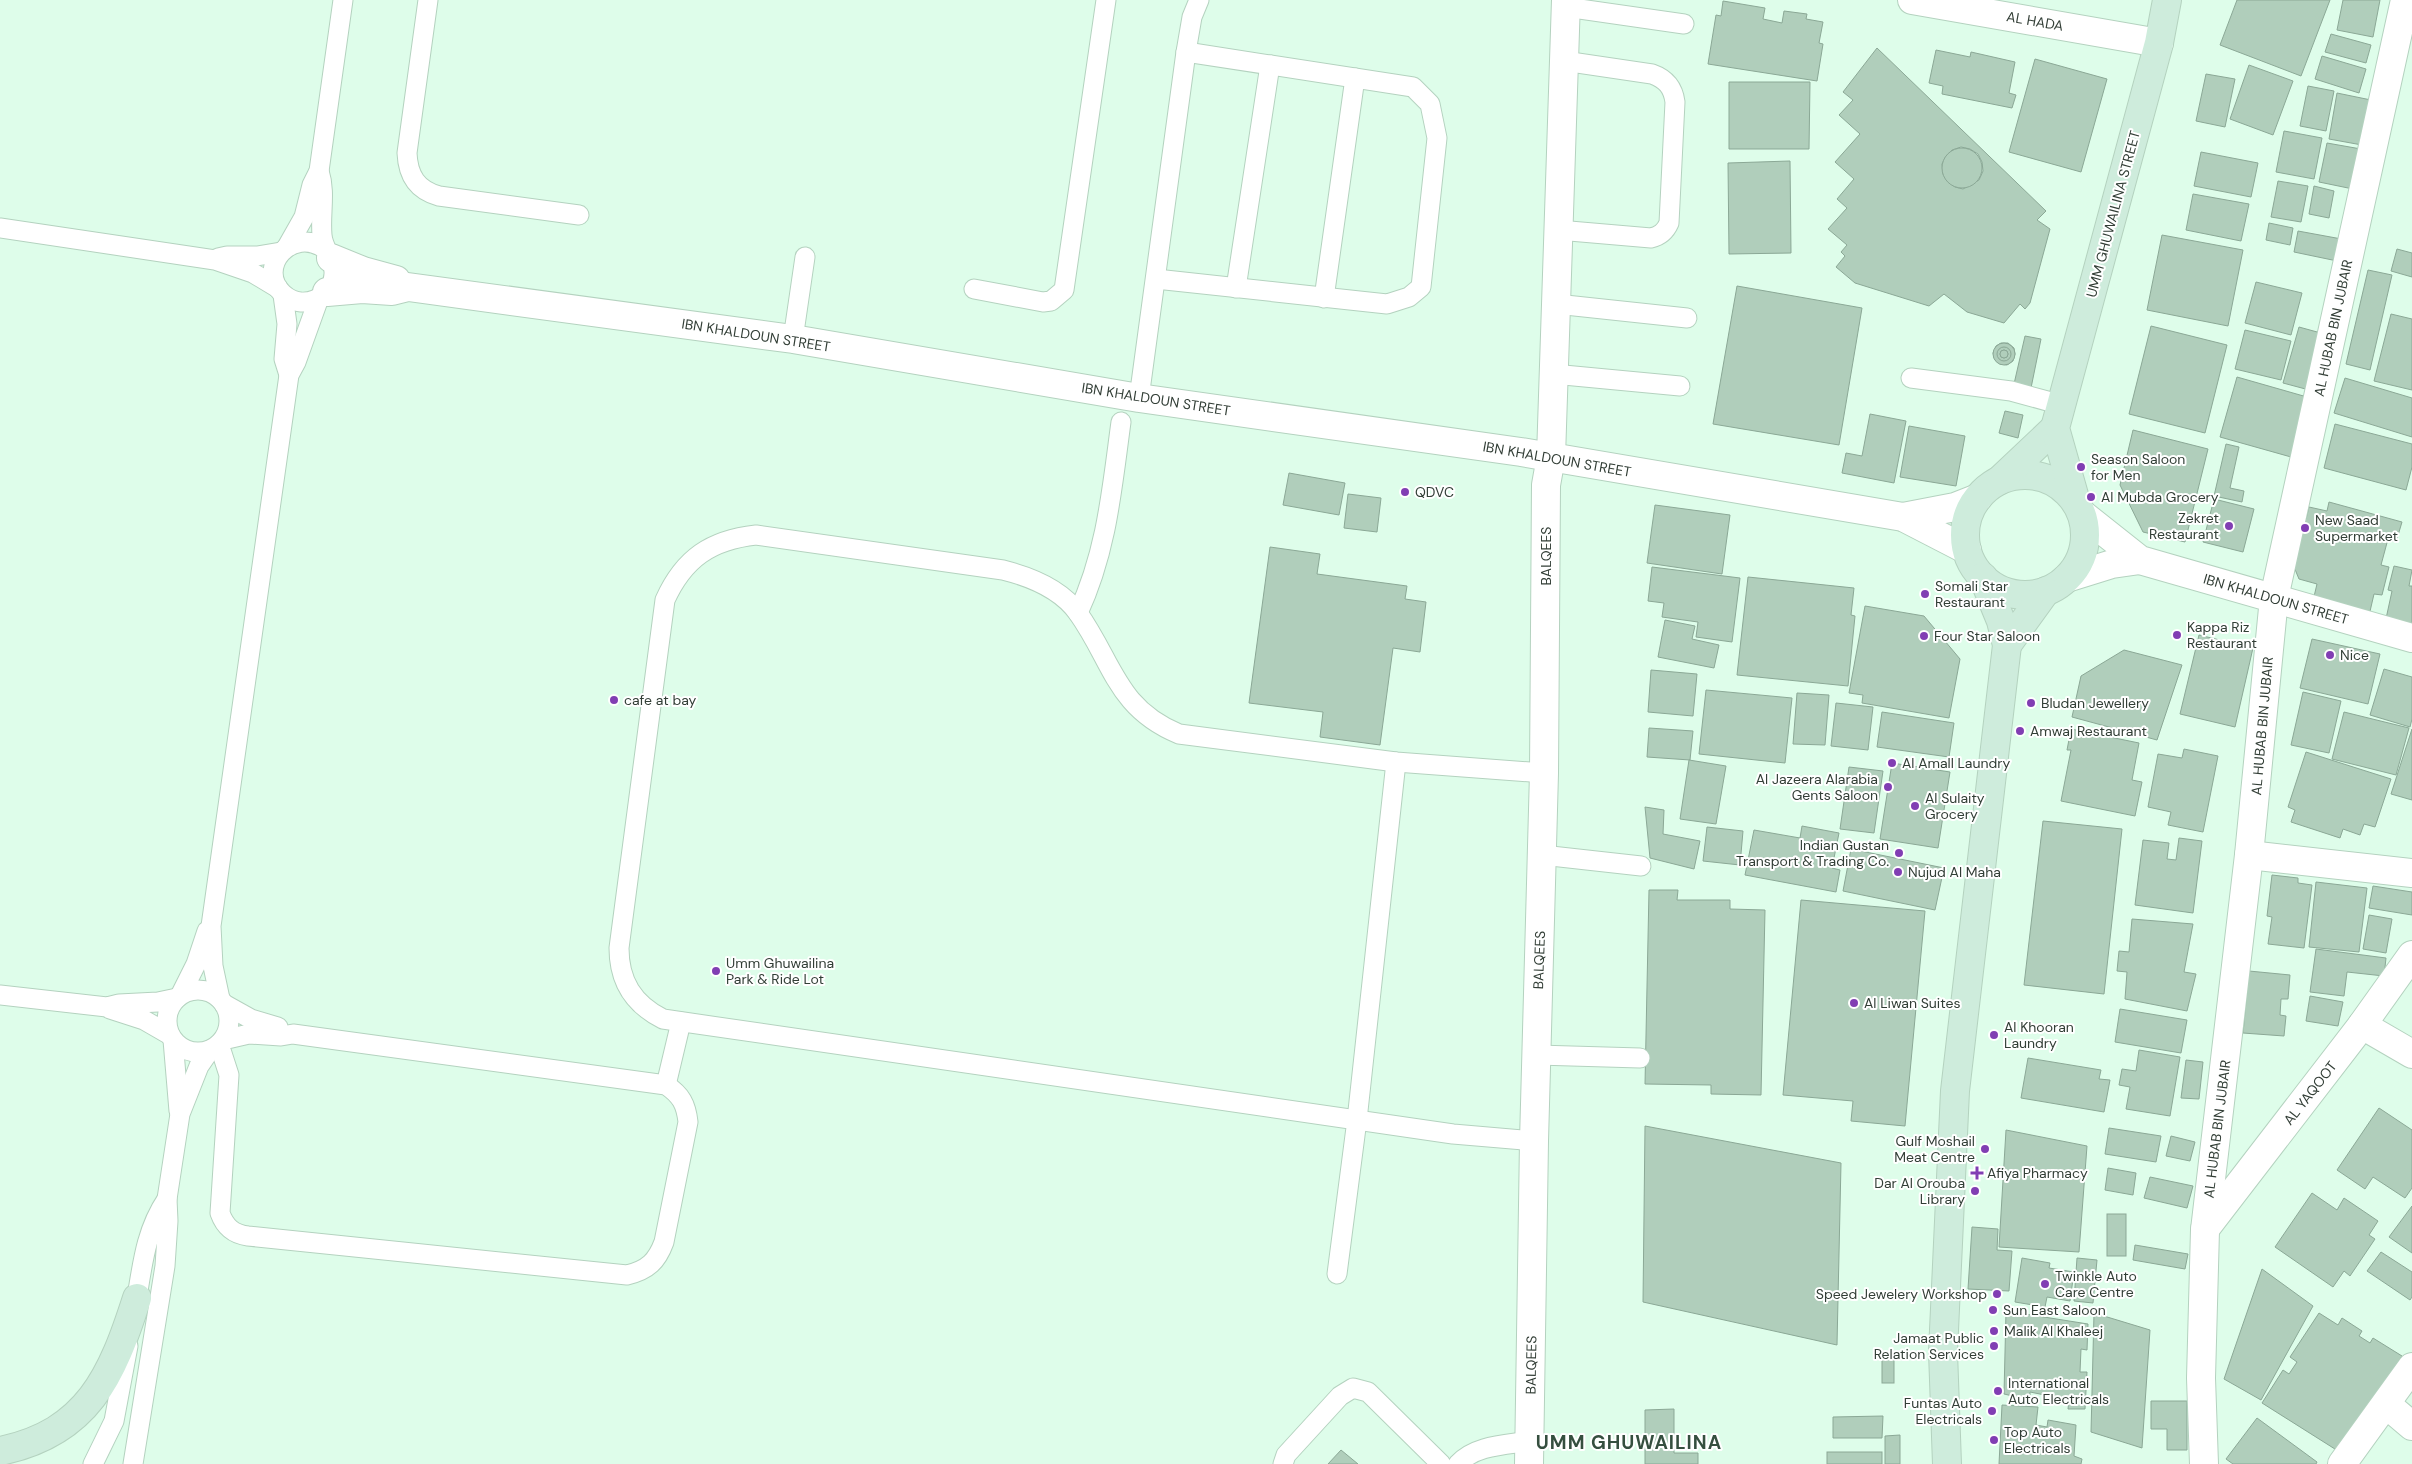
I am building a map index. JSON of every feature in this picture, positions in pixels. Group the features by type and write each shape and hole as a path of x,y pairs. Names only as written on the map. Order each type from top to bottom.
{"street":[{"name":"AL HADA","path":"1912,0 2159,43"},
{"name":"UMM GHUWAILINA STREET","path":"2058,416 2159,43 2167,0"},
{"name":"AL HUBAB BIN JUBAIR","path":"2204,1464 2201,1378 2204,1230 2249,855 2274,598 2405,0"},
{"name":"BALQEES","path":"1530,1453 1534,1141 1544,772 1546,485 1551,457 1566,4"},
{"path":"328,254 363,271 396,280 408,288"},
{"name":"IBN KHALDOUN STREET","path":"408,288 793,339 1139,398 1551,457 1903,517 1967,550"},
{"path":"323,295 362,289 392,291 408,288"},
{"path":"2056,585 2023,594 2002,590 1983,577 1973,565 1967,550 1966,522 1978,498 2000,480 2058,416"},
{"path":"2007,645 2080,559 2085,537 2058,416"},
{"path":"2000,480 2021,475 2042,477 2061,486 2079,508"},
{"name":"IBN KHALDOUN STREET","path":"1903,517 1955,507 1978,498"},
{"name":"IBN KHALDOUN STREET","path":"2079,508 2140,560"},
{"name":"IBN KHALDOUN STREET","path":"2056,585 2112,564 2140,560 2412,638"},
{"path":"1947,1464 1943,1352 1955,1091 2007,645 2001,621 1983,577"},
{"path":"2249,855 2412,873"},
{"name":"AL YAQOOT","path":"2204,1230 2362,1025 2412,955"},
{"path":"2362,1025 2412,1054"},
{"path":"0,1452 17,1448 42,1438 88,1404 119,1353 137,1298"},
{"path":"2342,1464 2412,1367"},
{"path":"2386,1404 2412,1426"}],"lane":[{"path":"289,375 284,359 287,324 281,291 274,270 284,249 304,217 312,185 319,171 343,0"},
{"path":"428,0 407,153 411,176 428,193 439,196 579,215"},
{"path":"974,290 1043,302 1052,301 1064,290 1106,0"},
{"path":"1139,398 1186,52 1190,9 1199,0"},
{"path":"1566,4 1684,24"},
{"path":"1156,279 1387,304 1409,297 1421,287 1437,138 1430,104 1413,87 1186,52"},
{"path":"1558,230 1651,238 1662,234 1667,229 1669,223 1675,102 1674,93 1670,85 1657,76 1564,61"},
{"path":"1236,288 1270,65"},
{"path":"1324,298 1355,78"},
{"path":"133,1464 165,1266 168,1221 167,1199 180,1114 186,1104 199,1066 228,1029 228,1016 222,1002 213,966 211,926 289,375 323,295 334,276 322,236 323,186 319,171"},
{"path":"0,228 215,260 253,273 301,302 323,295"},
{"path":"215,260 227,256 257,256 284,249 294,243 310,242 328,254"},
{"path":"793,339 805,258"},
{"path":"1556,304 1687,318"},
{"path":"1554,374 1680,386"},
{"path":"1911,378 2011,391 2058,416"},
{"path":"1078,612 1098,565 1104,539 1121,422"},
{"path":"1534,1141 1453,1134 663,1019 651,1013 631,994 623,980 619,964 619,948 665,600 672,583 682,569 695,557 716,544 740,536 756,534 1003,570 1024,576 1044,585 1062,597 1078,612 1122,691 1134,705 1162,727 1196,738 1396,762 1544,772"},
{"path":"1337,1274 1357,1120 1396,762"},
{"path":"1542,855 1641,866"},
{"path":"180,1114 177,1102 178,1074 171,1038 166,1026 167,1016 170,1006 179,996 196,964 204,937 211,926"},
{"path":"0,995 107,1007 119,1004 153,1003 197,990 214,994 222,1002 251,1019 293,1034 666,1085 679,1094 686,1107 688,1122 660,1254 651,1265 640,1272 627,1275 248,1236 234,1232 223,1221 220,1212 229,1075 217,1045"},
{"path":"107,1007 118,1013 144,1020 190,1051 200,1052 249,1034 281,1036 293,1034"},
{"path":"666,1085 681,1022"},
{"path":"1537,1055 1640,1058"},
{"path":"94,1464 108,1436 118,1406 142,1260 151,1227 167,1199"},
{"path":"1283,1464 1286,1455 1340,1396 1353,1388 1368,1392 1441,1464"},
{"path":"1458,1464 1470,1454 1479,1450 1530,1453"}],"building":[{"path":"2237,0 2330,0 2301,76 2220,45"},
{"path":"2343,0 2380,0 2373,37 2337,30"},
{"path":"1723,1 1765,8 1763,19 1782,23 1784,11 1807,14 1806,19 1823,22 1819,43 1823,44 1817,81 1708,64 1716,15 1721,16"},
{"path":"2331,34 2371,45 2366,63 2325,52"},
{"path":"1877,48 2046,211 2037,220 2050,229 2030,303 2025,309 2020,304 2004,323 1967,312 1944,294 1929,306 1855,283 1836,267 1845,256 1841,252 1847,245 1828,229 1847,208 1837,199 1854,179 1835,162 1860,134 1839,115 1853,100 1843,92","holes":["1961,147 1970,149 1978,154 1982,162 1983,171 1979,180 1963,189 1955,187 1947,181 1943,174 1942,164 1952,150"]},
{"path":"1936,50 1970,57 1971,52 2015,62 2009,93 2016,95 2012,108 1942,94 1943,86 1929,83"},
{"path":"2322,56 2366,69 2359,93 2315,79"},
{"path":"2035,59 2107,79 2081,172 2009,152"},
{"path":"2249,65 2293,81 2273,135 2230,119"},
{"path":"2206,74 2235,79 2225,127 2196,121"},
{"path":"1729,82 1810,82 1809,149 1729,149"},
{"path":"2308,86 2334,91 2326,131 2300,126"},
{"path":"2337,93 2371,100 2362,145 2329,139"},
{"path":"2284,131 2322,138 2314,179 2276,172"},
{"path":"2327,143 2361,149 2353,189 2319,182"},
{"path":"1966,148 1973,151 1979,157 1982,168 1981,176 1973,185 1966,188 1958,188 1951,185 1943,176 1942,164 1945,157 1954,149"},
{"path":"2201,152 2258,163 2251,197 2194,186"},
{"path":"1790,161 1791,253 1729,254 1728,163"},
{"path":"2278,181 2308,186 2301,222 2271,217"},
{"path":"2314,186 2334,191 2329,218 2309,214"},
{"path":"2193,194 2249,204 2241,241 2186,230"},
{"path":"2269,223 2293,228 2290,245 2266,240"},
{"path":"2298,231 2347,240 2342,262 2294,252"},
{"path":"2162,235 2243,250 2228,326 2147,310"},
{"path":"2397,249 2412,253 2412,277 2391,271"},
{"path":"2368,270 2392,275 2370,370 2346,364"},
{"path":"2256,282 2302,293 2291,335 2245,323"},
{"path":"1737,286 1862,308 1839,445 1713,424"},
{"path":"2391,314 2412,319 2412,390 2374,381"},
{"path":"2151,326 2227,345 2205,433 2129,414"},
{"path":"2299,327 2328,335 2313,391 2283,383"},
{"path":"2245,330 2291,341 2281,380 2235,369"},
{"path":"2025,336 2041,339 2031,388 2014,384"},
{"path":"2001,343 2008,343 2014,348 2013,361 2007,365 2000,364 1995,360 1993,353 1996,346","holes":["2003,346 2011,349 2012,354 2006,361 1998,358 1998,348"]},
{"path":"2004,343 2012,346 2015,354 2012,362 2004,365 1996,362 1993,354 1996,346"},
{"path":"2001,347 2007,347 2011,354 2007,361 2001,361 1997,357 1997,351"},
{"path":"2004,350 2008,354 2004,358 2000,354"},
{"path":"2004,350 2008,354 2004,358 2000,354"},
{"path":"2237,377 2307,397 2291,457 2220,437"},
{"path":"2345,378 2412,398 2412,437 2334,413"},
{"path":"2005,411 2023,415 2018,438 1999,433"},
{"path":"1870,414 1906,421 1894,483 1842,473 1846,453 1862,456"},
{"path":"2335,424 2412,444 2412,467 2406,490 2324,468"},
{"path":"1909,426 1965,436 1956,486 1900,477"},
{"path":"2133,430 2208,449 2185,542 2143,532 2120,485"},
{"path":"2226,444 2239,447 2230,488 2244,491 2242,502 2214,496"},
{"path":"1289,473 1345,483 1339,515 1283,505"},
{"path":"1348,494 1381,498 1377,532 1344,528"},
{"name":"Zekret Restaurant","path":"2214,499 2254,509 2243,552 2203,542"},
{"path":"2329,502 2402,522 2396,542 2388,539 2381,565 2389,567 2382,595 2374,594 2368,620 2312,605 2317,584 2299,579 2287,550 2296,516 2306,519 2309,507 2327,511"},
{"path":"1655,505 1730,515 1722,574 1647,563"},
{"path":"1270,547 1320,554 1317,574 1407,586 1405,599 1426,602 1420,652 1393,648 1380,745 1320,737 1323,712 1249,703"},
{"path":"2394,566 2412,570 2409,586 2412,586 2412,635 2384,628 2392,591 2388,590"},
{"path":"1652,567 1740,578 1732,642 1696,637 1698,622 1662,617 1664,603 1648,601"},
{"path":"1748,577 1854,588 1851,615 1855,616 1848,686 1737,675"},
{"path":"1865,606 1924,616 1960,659 1949,718 1862,703 1863,695 1849,693"},
{"path":"1665,620 1695,626 1692,639 1719,645 1714,668 1658,657"},
{"path":"2199,635 2253,648 2235,727 2180,714"},
{"path":"2312,639 2380,654 2368,704 2300,688"},
{"path":"2124,650 2182,665 2157,740 2072,717 2081,676"},
{"path":"2384,669 2412,677 2412,719 2410,727 2370,715"},
{"path":"1651,670 1697,674 1693,716 1648,712"},
{"path":"1706,690 1792,698 1785,763 1699,754"},
{"path":"2303,692 2341,701 2329,753 2291,745"},
{"path":"1797,693 1829,695 1825,745 1793,744"},
{"path":"1836,703 1873,707 1868,750 1831,746"},
{"path":"1882,712 1954,723 1949,757 1877,747"},
{"path":"2344,712 2409,728 2396,775 2332,759"},
{"path":"1649,728 1693,731 1690,760 1647,757"},
{"path":"2071,729 2139,743 2132,780 2142,782 2135,816 2061,801 2071,750 2067,750"},
{"path":"2412,729 2412,800 2391,794"},
{"path":"2184,749 2218,756 2203,832 2168,825 2171,812 2148,807 2158,754 2182,758"},
{"path":"2306,752 2391,779 2375,827 2364,824 2360,835 2343,829 2340,838 2291,822 2295,810 2288,807"},
{"path":"1689,760 1726,766 1716,824 1680,819"},
{"name":"Al Sulaity Grocery","path":"1892,763 1950,772 1938,848 1880,839"},
{"path":"1849,767 1883,771 1874,833 1840,829"},
{"path":"1645,807 1664,810 1663,834 1700,841 1694,869 1650,858"},
{"path":"2043,821 2122,829 2104,994 2024,985"},
{"path":"1802,826 1839,833 1832,868 1840,870 1836,892 1745,875 1754,830 1800,838"},
{"path":"1707,827 1743,831 1740,865 1703,861"},
{"path":"2179,838 2202,841 2193,913 2135,905 2143,840 2169,843 2167,859 2176,860"},
{"path":"1851,849 1944,868 1935,910 1843,891"},
{"path":"2272,875 2298,878 2298,883 2312,885 2304,948 2268,944 2272,917 2267,916"},
{"path":"2316,882 2367,888 2359,952 2309,947"},
{"path":"2373,886 2412,892 2412,915 2369,908"},
{"path":"1649,890 1678,890 1677,900 1730,900 1730,909 1765,910 1761,1095 1711,1094 1711,1085 1645,1084"},
{"name":"Al Liwan Suites","path":"1801,900 1925,911 1905,1126 1851,1121 1853,1101 1783,1095"},
{"path":"2369,915 2392,919 2386,953 2363,949"},
{"path":"2132,919 2193,924 2184,972 2196,974 2187,1011 2125,999 2127,972 2117,971 2119,951 2129,952"},
{"path":"2316,949 2386,958 2384,976 2347,972 2344,996 2310,992"},
{"path":"2249,971 2290,975 2288,999 2281,999 2280,1015 2286,1016 2284,1036 2243,1033"},
{"path":"2310,996 2343,1002 2338,1026 2306,1021"},
{"path":"2120,1009 2187,1020 2181,1053 2115,1042"},
{"path":"2139,1050 2180,1057 2170,1116 2126,1109 2130,1087 2119,1085 2122,1069 2136,1071"},
{"path":"2028,1058 2101,1070 2099,1079 2110,1080 2104,1112 2021,1098"},
{"path":"2186,1060 2203,1062 2199,1099 2181,1098"},
{"path":"2379,1108 2412,1130 2412,1188 2405,1198 2373,1177 2365,1189 2337,1170"},
{"path":"1645,1126 1841,1163 1837,1345 1643,1302"},
{"path":"2109,1128 2161,1136 2156,1162 2105,1154"},
{"path":"2006,1130 2087,1146 2079,1252 1999,1247"},
{"path":"2171,1136 2195,1142 2190,1161 2166,1156"},
{"path":"2108,1168 2136,1173 2133,1195 2105,1190"},
{"path":"2150,1177 2193,1186 2187,1208 2144,1198"},
{"path":"2312,1193 2337,1210 2344,1198 2378,1221 2369,1235 2375,1239 2350,1276 2344,1271 2333,1287 2275,1247"},
{"path":"2412,1206 2412,1253 2389,1237"},
{"path":"2107,1214 2126,1214 2126,1256 2107,1256"},
{"path":"1972,1227 1998,1229 1997,1250 2012,1251 2009,1291 1968,1289"},
{"path":"2135,1245 2188,1254 2185,1269 2133,1260"},
{"path":"2381,1252 2412,1272 2412,1297 2410,1300 2367,1271"},
{"name":"Twinkle Auto Care Centre","path":"2022,1258 2050,1263 2049,1268 2074,1272 2070,1301 2047,1297 2045,1307 2015,1302"},
{"path":"2077,1258 2097,1260 2093,1303 2074,1301"},
{"path":"2262,1269 2313,1306 2261,1400 2224,1379"},
{"path":"2006,1311 2088,1324 2087,1350 2081,1349 2080,1372 2087,1372 2085,1409 2068,1409 2069,1400 2030,1392 2030,1400 2004,1394"},
{"path":"2094,1313 2150,1330 2142,1448 2091,1432"},
{"path":"2319,1313 2338,1325 2342,1318 2362,1331 2359,1336 2370,1343 2373,1338 2402,1356 2371,1405 2346,1456 2262,1403 2283,1370 2289,1374 2297,1362 2290,1357"},
{"path":"1882,1354 1894,1354 1894,1383 1882,1383"},
{"path":"2151,1401 2187,1401 2187,1450 2167,1450 2167,1429 2151,1429"},
{"path":"2002,1405 2038,1407 2036,1425 2047,1427 2048,1420 2076,1425 2074,1456 2082,1459 2081,1464 1999,1464"},
{"path":"1674,1409 1674,1453 1698,1453 1698,1464 1645,1464 1645,1410"},
{"path":"1883,1416 1882,1438 1833,1438 1833,1417"},
{"path":"2257,1418 2317,1462 2316,1464 2233,1464 2226,1459"},
{"path":"1900,1435 1900,1464 1885,1464 1885,1436"},
{"path":"1341,1450 1358,1464 1328,1464"},
{"path":"1827,1452 1882,1452 1882,1464 1827,1464"}],"place":[{"name":"Season Saloon for Men","path":"2081,467"},
{"name":"QDVC","path":"1405,492"},
{"name":"Al Mubda Grocery","path":"2091,497"},
{"name":"Zekret Restaurant","path":"2229,526"},
{"name":"New Saad Supermarket","path":"2305,528"},
{"name":"Somali Star Restaurant","path":"1925,594"},
{"name":"Kappa Riz Restaurant","path":"2177,635"},
{"name":"Four Star Saloon","path":"1924,636"},
{"name":"Nice","path":"2330,655"},
{"name":"cafe at bay","path":"614,700"},
{"name":"Bludan Jewellery","path":"2031,703"},
{"name":"Amwaj Restaurant","path":"2020,731"},
{"name":"Al Amall Laundry","path":"1892,763"},
{"name":"Al Jazeera Alarabia Gents Saloon","path":"1888,787"},
{"name":"Al Sulaity Grocery","path":"1915,806"},
{"name":"Indian Gustan Transport & Trading Co.","path":"1899,853"},
{"name":"Nujud Al Maha","path":"1898,872"},
{"name":"Umm Ghuwailina Park & Ride Lot","path":"716,971"},
{"name":"Al Liwan Suites","path":"1854,1003"},
{"name":"Al Khooran Laundry","path":"1994,1035"},
{"name":"Gulf Moshail Meat Centre","path":"1985,1149"},
{"name":"Afiya Pharmacy","path":"1977,1173"},
{"name":"Dar Al Orouba Library","path":"1975,1191"},
{"name":"Twinkle Auto Care Centre","path":"2045,1284"},
{"name":"Speed Jewelery Workshop","path":"1997,1294"},
{"name":"Sun East Saloon","path":"1993,1310"},
{"name":"Malik Al Khaleej","path":"1994,1331"},
{"name":"Jamaat Public Relation Services","path":"1994,1346"},
{"name":"International Auto Electricals","path":"1998,1391"},
{"name":"Funtas Auto Electricals","path":"1992,1411"},
{"name":"Top Auto Electricals","path":"1994,1440"}],"district":[{"name":"UMM GHUWAILINA","path":"1629,1442"}]}
